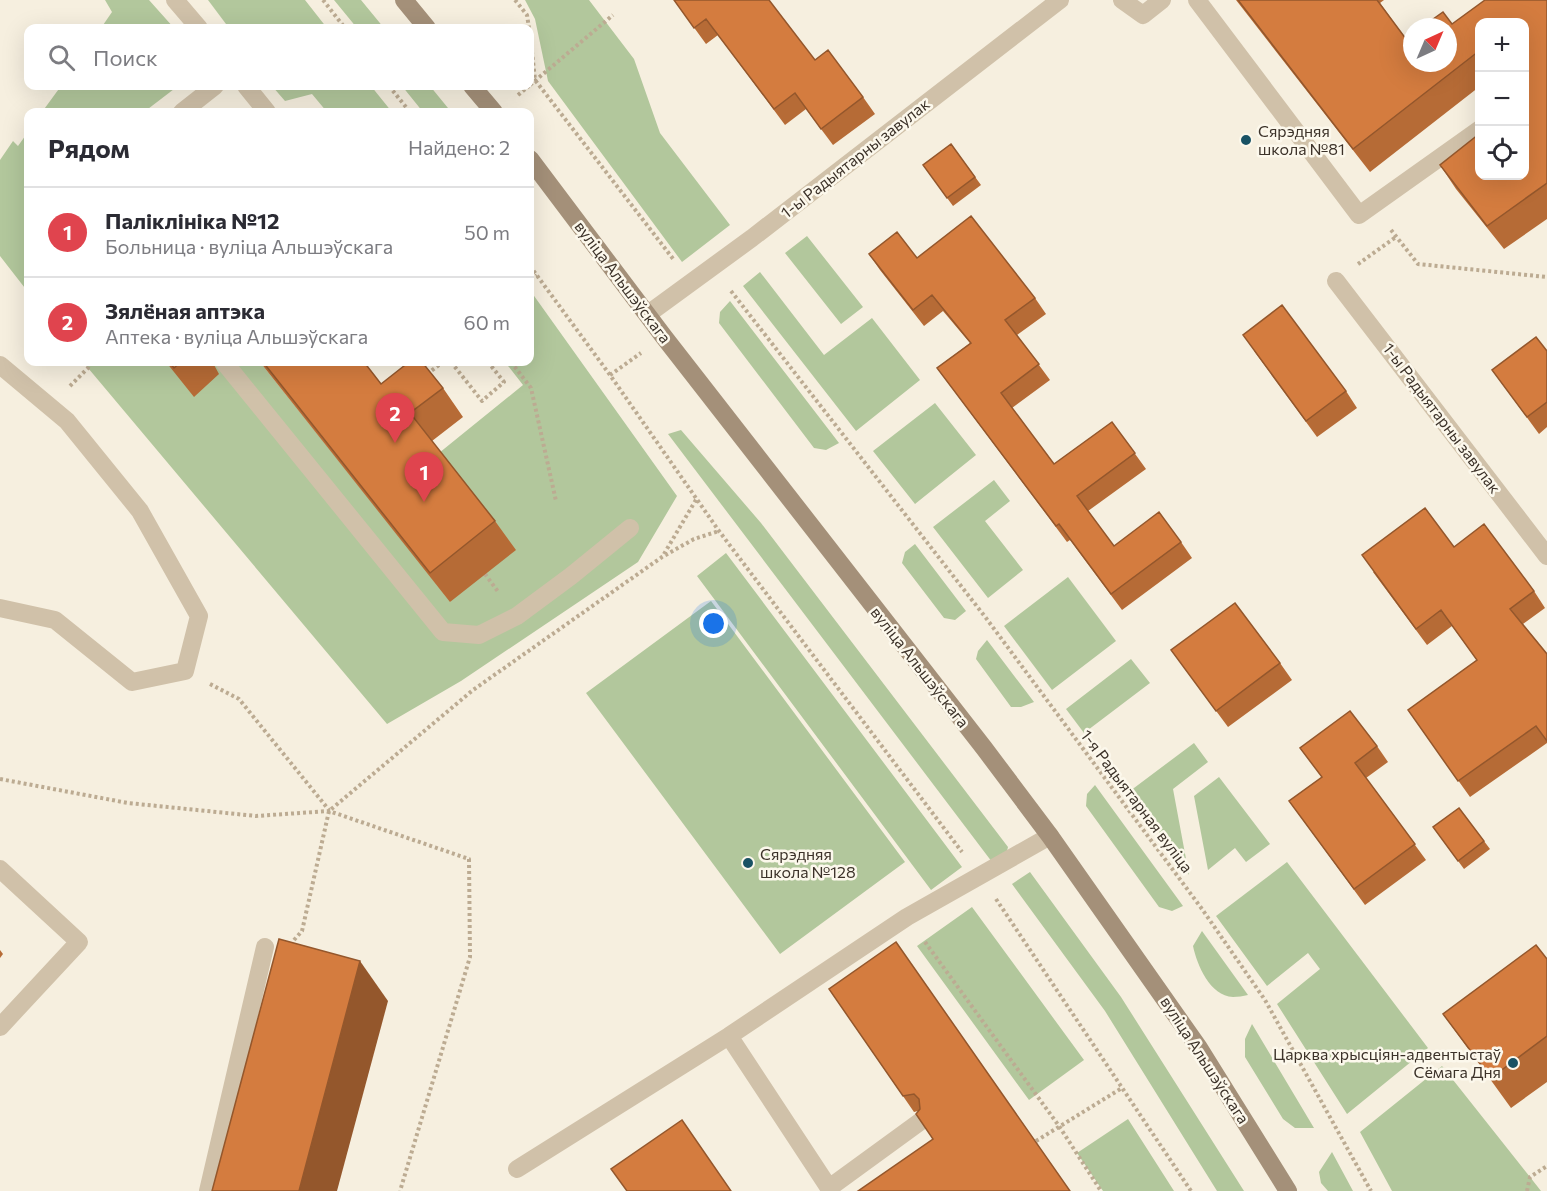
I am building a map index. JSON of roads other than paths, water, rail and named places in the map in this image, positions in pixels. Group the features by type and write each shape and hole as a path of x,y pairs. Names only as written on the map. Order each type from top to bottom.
{"main road":[{"path":"404,0 424,24"},
{"path":"475,90 491,108"},
{"name":"вуліца Альшэўскага","path":"534,164 664,337 1050,836 1199,1048 1288,1191"}],"street":[{"path":"176,0 196,24"},
{"name":"1-ы Радыятарны завулак","path":"648,314 713,267 1060,0"},
{"path":"1122,0 1143,15 1162,0"},
{"path":"1197,0 1359,215 1475,132"},
{"path":"187,108 210,90"},
{"path":"249,90 264,108"},
{"name":"1-ы Радыятарны завулак","path":"1336,281 1547,555"},
{"path":"0,365 67,421 141,510 199,616 185,671 132,682 55,620 0,608"},
{"path":"227,366 444,632 479,635 517,616 572,576 630,528"},
{"path":"517,1169 729,1036 907,917 1050,836"},
{"path":"0,868 79,942 0,1027"},
{"path":"208,1191 265,947"},
{"path":"729,1036 829,1188 921,1121"}],"place":[{"name":"Сярэдняя школа №81","path":"1246,140"},
{"name":"Зялёная аптэка","path":"395,443"},
{"name":"Паліклініка №12","path":"424,502"},
{"name":"Сярэдняя школа №128","path":"748,863"},
{"name":"Царква хрысціян-адвентыстаў Сёмага Дня","path":"1513,1063"}]}
